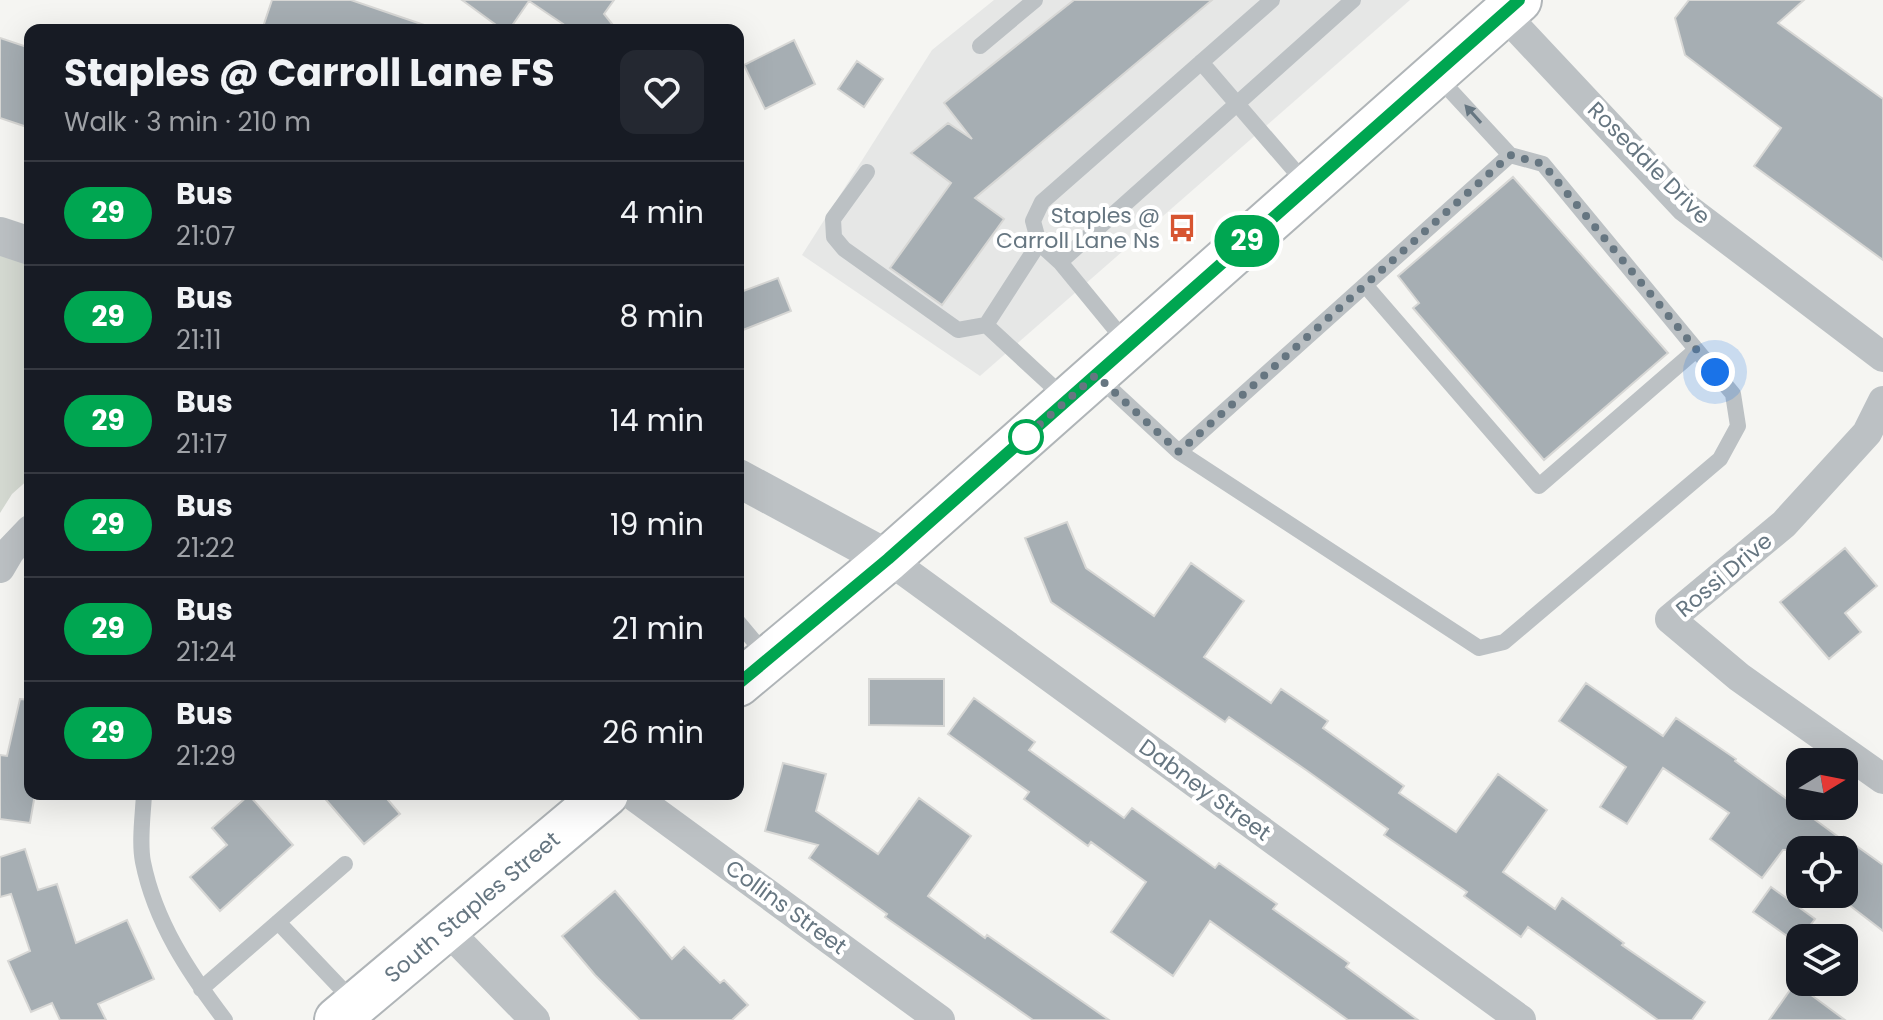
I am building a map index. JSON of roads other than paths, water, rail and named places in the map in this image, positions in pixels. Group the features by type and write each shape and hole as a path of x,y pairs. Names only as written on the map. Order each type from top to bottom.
{"main road":[{"path":"753,671 888,559 1511,7"},
{"name":"South Staples Street","path":"347,1012 599,800"}],"street":[{"name":"Rosedale Drive","path":"1511,7 1685,207 1883,357"},
{"path":"0,236 24,244"},
{"name":"Rossi Drive","path":"1883,401 1867,433 1784,524 1670,619 1739,677 1883,779"},
{"path":"744,481 888,559"},
{"path":"0,568 24,536"},
{"name":"Dabney Street","path":"888,559 1521,1020"},
{"name":"Collins Street","path":"639,800 940,1020"},
{"path":"446,929 535,1020"}],"lane":[{"path":"980,46 1035,0"},
{"path":"1129,346 1060,262 1039,243 1033,221 1042,202 1272,0"},
{"path":"1060,262 1353,0"},
{"path":"1201,62 1308,186"},
{"path":"867,172 833,219 834,237 844,249 958,330 986,325 1479,648 1504,642 1720,459 1738,426 1733,394 1543,164 1510,155 1436,74"},
{"path":"1179,452 1510,155"},
{"path":"986,325 1039,243"},
{"path":"1365,285 1539,486 1696,350"},
{"path":"744,642 753,671"},
{"path":"144,800 143,861 167,935 225,1020"},
{"path":"201,989 345,864"},
{"path":"278,922 347,1012"}],"place":[{"name":"Staples @ Carroll Lane Ns","path":"1182,228"}]}
